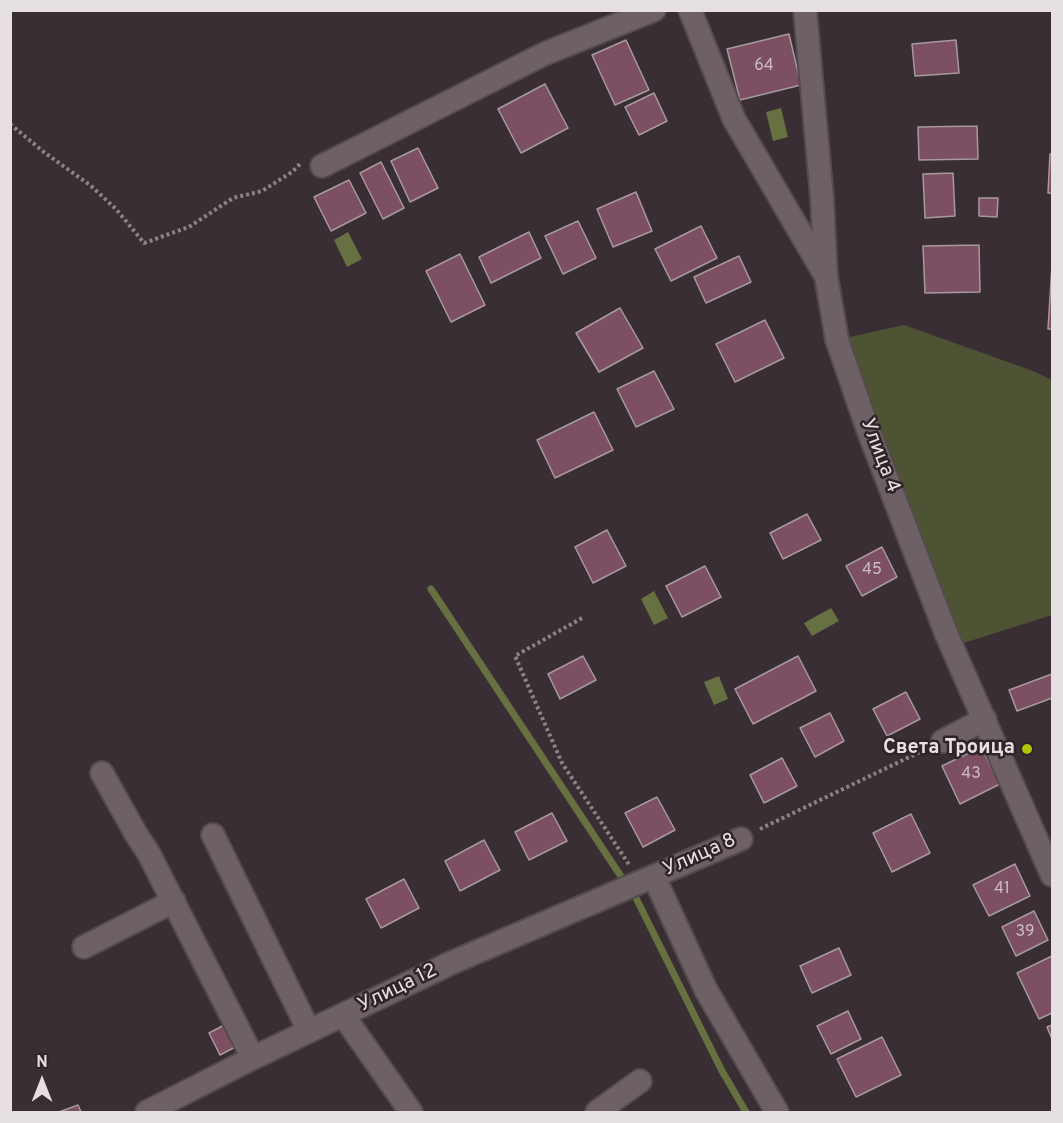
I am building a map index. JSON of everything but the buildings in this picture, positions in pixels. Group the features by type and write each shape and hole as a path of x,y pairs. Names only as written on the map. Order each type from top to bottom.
{"street":[{"path":"322,166 544,54 654,10"},
{"path":"690,10 734,119 826,276"},
{"name":"Улица 4","path":"805,10 822,198 826,276 837,340 867,427 946,633 1053,875"},
{"path":"943,741 985,719"},
{"path":"102,773 174,901 253,1058"},
{"path":"213,835 309,1031"},
{"name":"Улица 8","path":"741,839 647,879 706,990 777,1113"},
{"name":"Улица 12","path":"147,1113 253,1058 451,963 647,879"},
{"path":"84,947 174,901"},
{"path":"343,1015 411,1113"},
{"path":"597,1113 640,1081"}],"path":[{"path":"10,124 45,153 90,185 116,209 144,243 189,227 233,198 262,190 292,172 304,159 322,166"},
{"path":"582,618 515,656 562,763 647,879"},
{"name":"Улица 8","path":"741,839 943,741"}],"shaded area":[{"path":"781,108 788,137 773,141 766,112"},
{"path":"348,232 362,259 347,267 334,240"},
{"path":"904,325 1033,371 1052,380 1052,615 954,646 841,339"},
{"path":"654,591 668,618 654,625 641,599"},
{"path":"831,608 839,621 812,636 804,623"},
{"path":"719,676 728,699 714,705 704,682"}],"waterway":[{"path":"431,589 624,881"},
{"path":"635,896 722,1071 746,1112"}],"place":[{"name":"Света Троица","path":"1027,749"}]}
